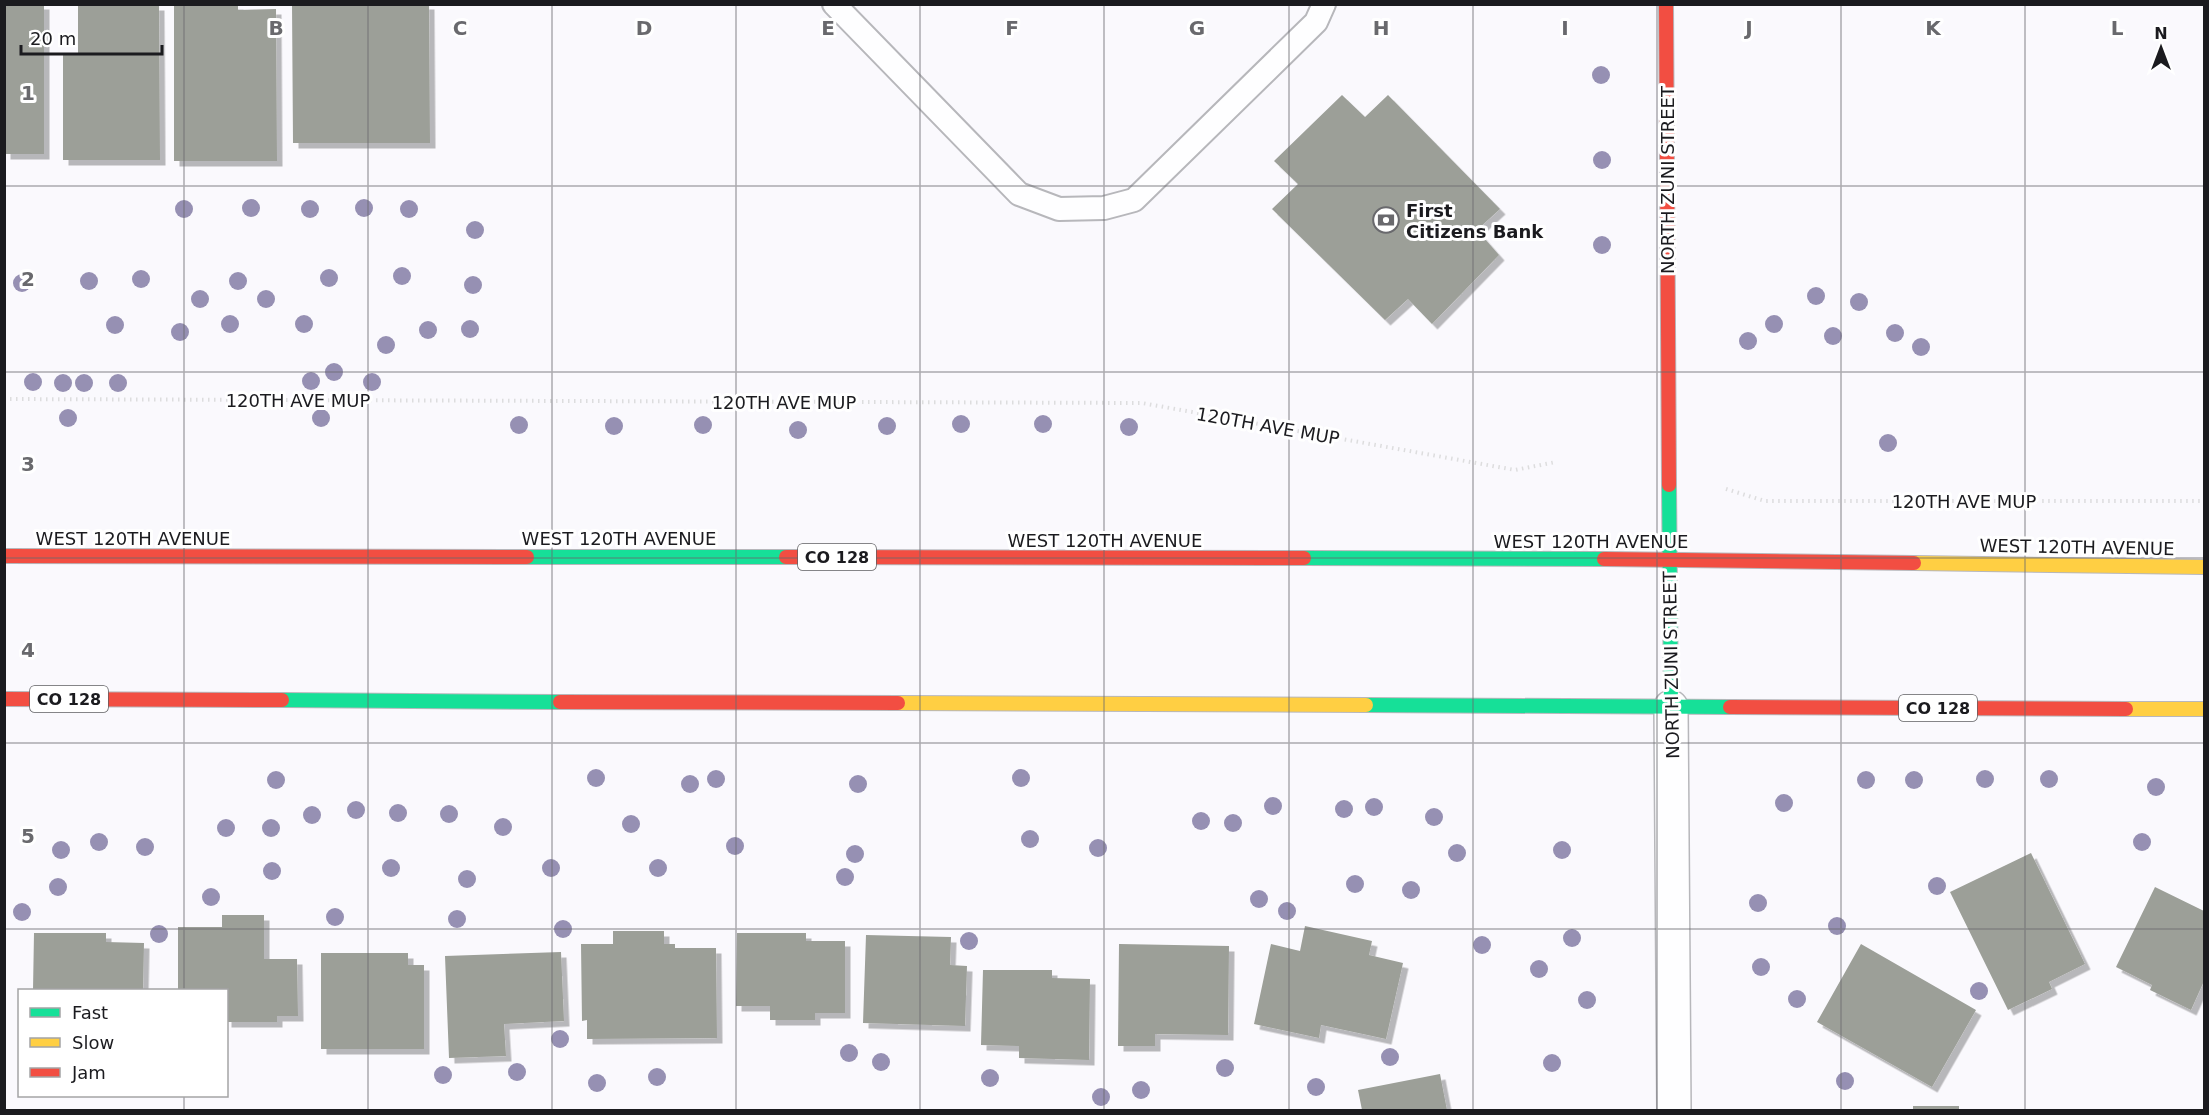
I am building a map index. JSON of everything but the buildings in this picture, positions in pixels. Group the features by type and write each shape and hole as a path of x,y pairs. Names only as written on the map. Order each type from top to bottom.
{"main road":[{"name":"NORTH ZUNI STREET","path":"1666,4 1671,707"},
{"name":"WEST 120TH AVENUE","path":"4,556 1669,559 2205,567"},
{"name":"CO 128","path":"4,699 2205,709"}],"street":[{"name":"NORTH ZUNI STREET","path":"1671,707 1674,1110"}],"lane":[{"path":"834,4 1019,194 1059,209 1104,208 1134,200 1316,22 1324,4"}],"path":[{"name":"120TH AVE MUP","path":"4,399 1142,403 1515,470 1556,462"},
{"name":"120TH AVE MUP","path":"1726,489 1765,501 2205,501"}],"traffic: fast":[{"path":"1669,485 1671,707"},
{"path":"527,557 786,557"},
{"path":"1304,558 1604,559"},
{"path":"282,700 560,702"},
{"path":"1366,705 1730,707"}],"traffic: slow":[{"path":"1914,563 2204,567"},
{"path":"898,703 1366,705"},
{"path":"2126,709 2204,709"}],"traffic: jam":[{"path":"1666,4 1669,485"},
{"path":"4,556 527,557"},
{"path":"786,557 1304,558"},
{"path":"1604,559 1914,563"},
{"path":"4,699 282,700"},
{"path":"560,702 898,703"},
{"path":"1730,707 2126,709"}],"place":[{"name":"First Citizens Bank","path":"1386,220"}]}
